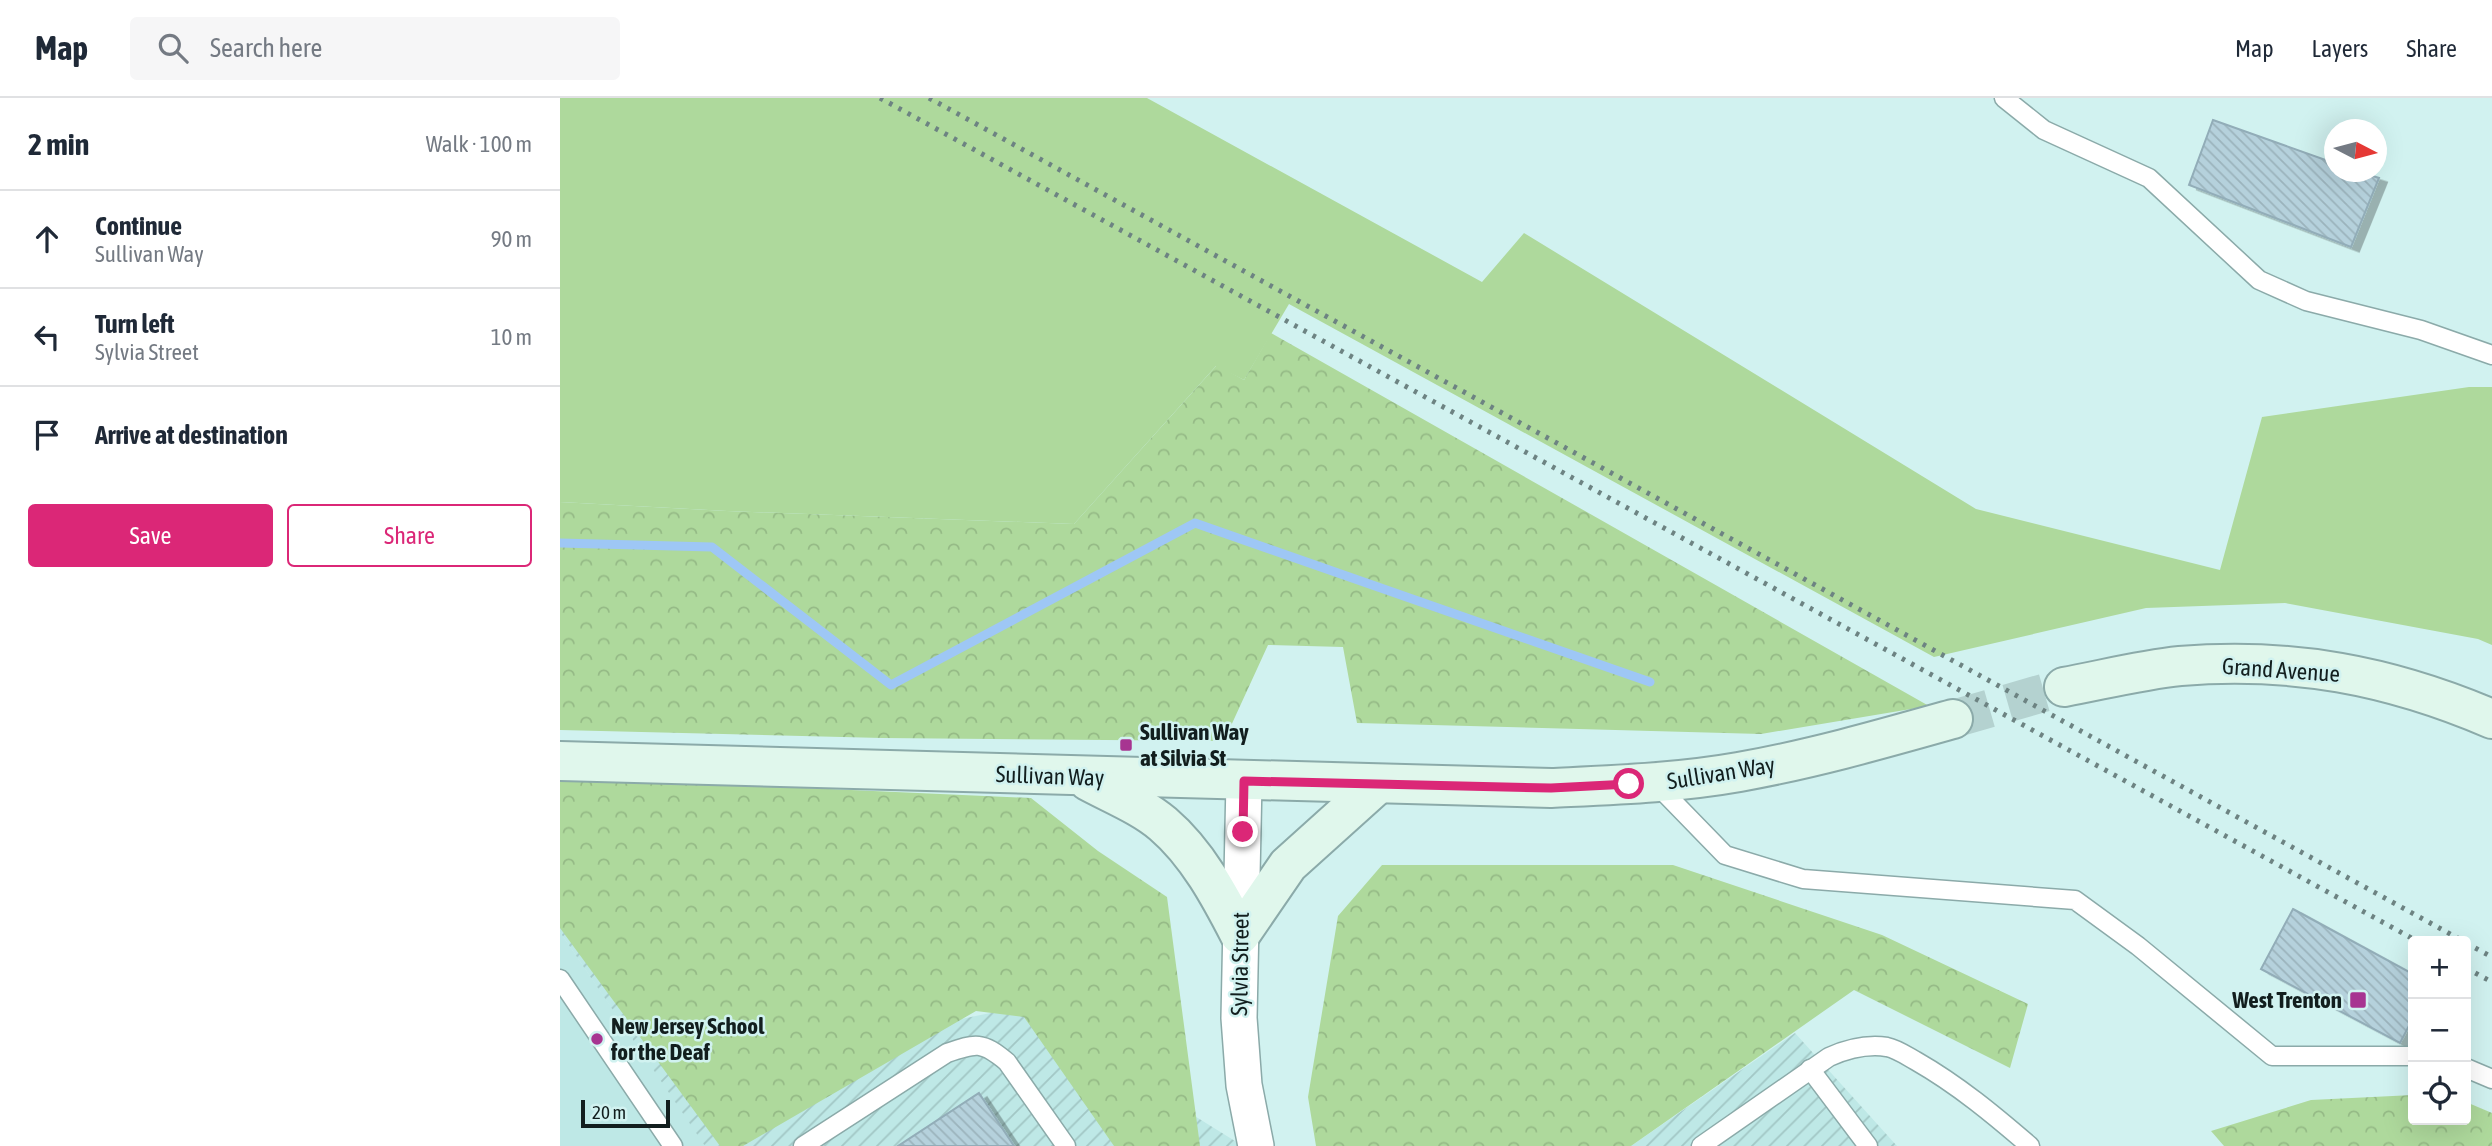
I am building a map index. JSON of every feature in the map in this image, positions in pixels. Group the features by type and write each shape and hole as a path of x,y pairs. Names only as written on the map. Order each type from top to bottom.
{"main road":[{"name":"Grand Avenue","path":"2064,687 2178,667 2249,663 2320,668 2390,682 2449,701 2492,719"},
{"name":"Sullivan Way","path":"560,761 1551,788 1655,783 1737,773 1818,757 1953,719"},
{"path":"1079,776 1162,822 1197,863 1220,897 1240,935 1288,865 1378,784"}],"street":[{"name":"Sylvia Street","path":"1244,781 1239,1018 1244,1085 1256,1146"}],"lane":[{"path":"2004,98 2044,130 2149,178 2259,280 2306,300 2421,330 2492,355"},
{"path":"1655,783 1725,855 1803,879 2075,900 2138,946 2272,1056 2408,1056"},
{"path":"560,979 673,1146"},
{"path":"803,1146 947,1052 974,1044 994,1051 1007,1062 1066,1146"},
{"path":"1702,1146 1829,1057 1845,1050 1873,1046 1891,1048 1965,1092 2030,1146"},
{"path":"1810,1069 1868,1146"},
{"path":"2471,1070 2492,1079"}],"shaded area":[{"path":"560,831 942,1023 1019,1007 1243,1146 705,1146 560,932"},
{"name":"New Jersey School for the Deaf","path":"560,932 706,1146 560,1146"},
{"path":"1795,1033 1897,1146 1631,1146"}],"green space":[{"path":"560,98 1147,98 1482,282 1524,233 1976,509 2220,570 2262,417 2469,387 2492,387 2492,645 2478,639 2285,603 2146,608 1934,657 1289,304 1244,380 1216,366 1074,524 560,502"},
{"path":"1271,333 1929,706 1761,734 1357,723 1343,647 1268,645 1224,741 882,738 560,730 560,502 1074,524 1217,365 1244,380"},
{"path":"560,777 1031,798 1098,851 1167,897 1200,1146 1114,1146 1024,1017 976,1011 743,1146 720,1146 560,928"},
{"path":"1382,865 1673,865 1882,935 2028,1004 2010,1068 1854,990 1631,1146 1316,1146 1308,1097 1338,916"},
{"path":"2408,1095 2408,1125 2471,1125 2471,1104 2492,1113 2492,1146 2224,1146 2211,1131 2311,1100"}],"building":[{"path":"2213,120 2324,159 2324,182 2377,182 2351,247 2189,185"},
{"path":"2293,909 2408,971 2408,1028 2400,1043 2261,969"},
{"path":"979,1093 1014,1146 898,1146"}],"waterway":[{"path":"560,543 712,547 891,685 1195,523 1650,682"}],"tunnel":[{"path":"1953,719 2064,687"}],"railway":[{"path":"880,98 2408,936"},
{"path":"929,98 2454,936"},
{"path":"2471,946 2492,957"},
{"path":"2471,971 2492,982"}],"place":[{"name":"Sullivan Way at Silvia St","path":"1126,745"},
{"name":"West Trenton","path":"2358,1000"},
{"name":"New Jersey School for the Deaf","path":"597,1039"}],"route":[{"path":"1243,832 1244,781 1551,788 1629,784"}]}
